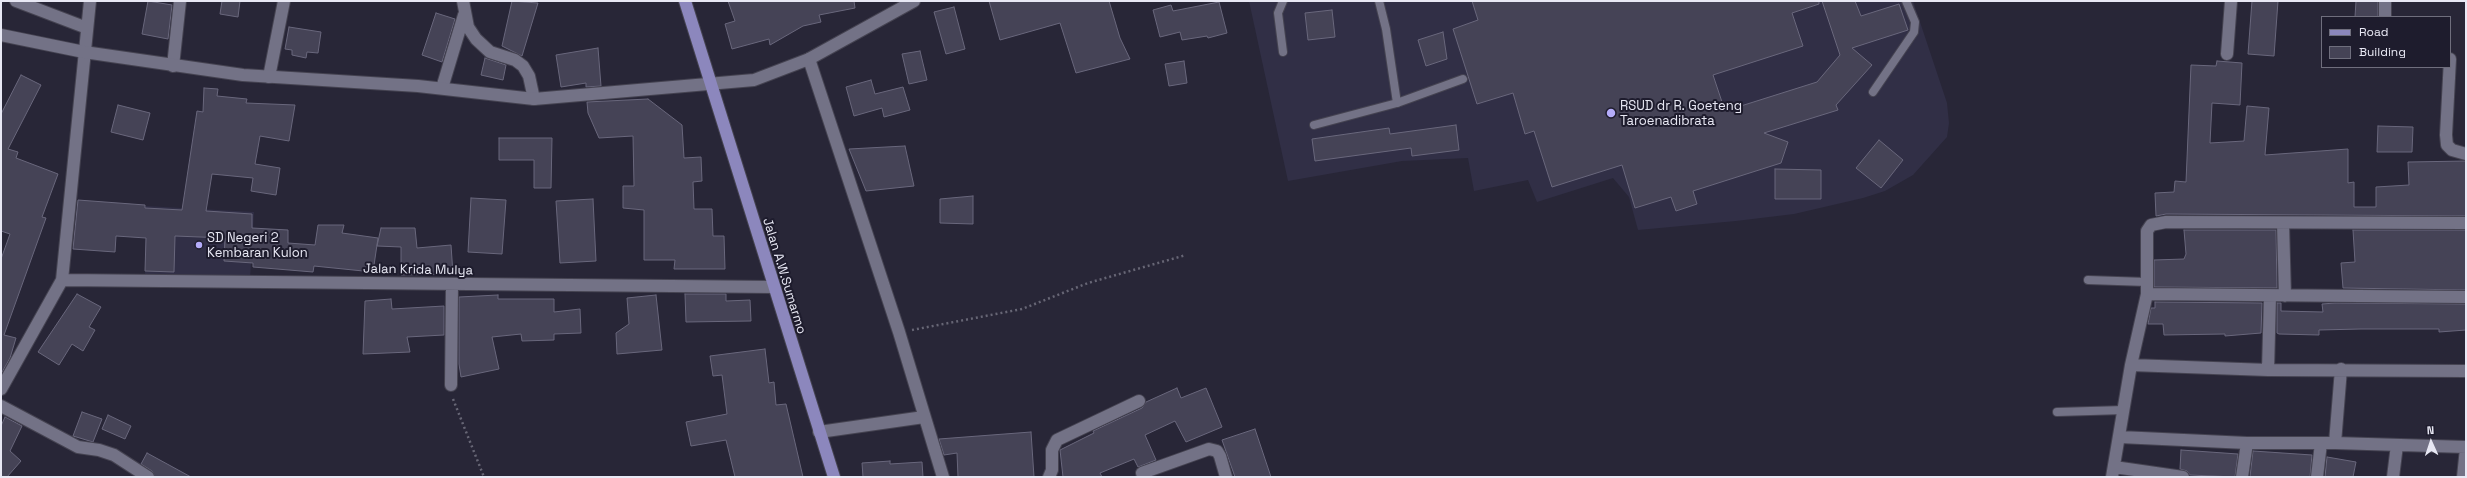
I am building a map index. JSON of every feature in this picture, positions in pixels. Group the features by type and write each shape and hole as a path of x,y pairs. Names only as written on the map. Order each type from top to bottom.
{"main road":[{"name":"Jalan A.W.Sumarmo","path":"685,1 773,287 834,477"}],"street":[{"path":"16,1 87,28"},
{"path":"1,389 62,280 90,1"},
{"path":"173,66 180,1"},
{"path":"269,77 284,1"},
{"path":"463,1 464,15 468,27 476,39 490,52 515,60 523,66 529,76 534,99"},
{"path":"1,35 84,52 173,66 269,77 442,88 534,99 710,82 754,80 810,59 914,1"},
{"path":"2227,54 2232,1"},
{"path":"2385,16 2386,1"},
{"path":"442,88 464,15"},
{"path":"810,59 900,332 943,477"},
{"path":"2450,68 2446,135 2447,145 2452,150 2466,154"},
{"path":"2183,477 2113,472 2131,365 2147,288 2147,230 2151,225 2166,222 2466,223"},
{"path":"2282,223 2285,296"},
{"name":"Jalan Krida Mulya","path":"62,280 773,287"},
{"path":"451,385 452,285"},
{"path":"2147,288 2270,296 2466,297"},
{"path":"2268,370 2270,296"},
{"path":"2131,365 2268,370 2341,369 2466,371"},
{"path":"2335,443 2341,369"},
{"path":"1049,477 1052,470 1052,450 1057,440 1139,401"},
{"path":"1,406 78,447 99,450 114,455 148,477"},
{"path":"819,432 924,417"},
{"path":"2120,437 2247,443 2335,443 2466,448 2463,477"},
{"path":"2242,477 2247,443"},
{"path":"2317,477 2321,443"},
{"path":"2393,477 2396,445"},
{"path":"1139,476 1209,449 1217,451 1226,477"}],"lane":[{"path":"1283,1 1278,13 1283,52"},
{"path":"1379,1 1386,29 1397,103"},
{"path":"1873,92 1914,32 1915,22 1906,1"},
{"path":"1314,125 1397,103 1463,79"},
{"path":"2088,280 2147,288"},
{"path":"2057,412 2124,410"}],"path":[{"path":"900,332 1022,309 1088,283 1186,255"},
{"path":"451,385 452,397 484,477"}],"shaded area":[{"name":"RSUD dr R. Goeteng Taroenadibrata","path":"1249,1 1913,1 1947,103 1949,123 1947,137 1913,175 1885,191 1863,198 1794,214 1638,230 1629,197 1613,178 1537,202 1528,180 1474,191 1468,158 1402,161 1288,181"},
{"name":"SD Negeri 2 Kembaran Kulon","path":"146,206 254,212 250,279 145,277"}],"building":[{"path":"148,1 172,5 168,39 142,34"},
{"path":"222,1 240,1 238,17 220,14"},
{"path":"512,1 538,3 522,56 502,46"},
{"path":"728,1 854,1 855,8 819,15 821,22 803,26 770,45 769,39 732,49 725,24 735,21"},
{"path":"989,1 1109,1 1120,38 1130,59 1076,73 1060,23 1000,40"},
{"path":"1472,1 1819,1 1819,4 1792,13 1803,46 1713,75 1725,111 1817,82 1840,55 1822,1 1855,1 1861,16 1899,4 1908,30 1852,48 1872,65 1836,105 1838,110 1764,133 1788,142 1781,163 1693,191 1697,204 1676,211 1671,197 1635,208 1622,165 1552,187 1534,131 1525,134 1513,93 1477,104 1453,29 1478,20"},
{"path":"2252,1 2278,1 2274,56 2248,54"},
{"path":"2356,1 2378,1 2378,16 2355,16"},
{"path":"1219,2 1227,33 1208,38 1207,36 1182,40 1180,32 1160,37 1153,10 1171,5 1173,11"},
{"path":"954,7 965,49 946,54 934,12"},
{"path":"1332,10 1335,37 1308,40 1305,13"},
{"path":"436,13 455,19 442,62 422,55"},
{"path":"289,27 321,32 318,53 307,52 306,58 292,55 292,50 285,49"},
{"path":"1443,32 1447,59 1426,66 1418,40"},
{"path":"598,48 601,86 586,87 586,83 561,87 556,55"},
{"path":"920,51 927,80 909,84 902,54"},
{"path":"485,58 506,65 503,80 481,75"},
{"path":"1184,61 1187,83 1169,86 1165,64"},
{"path":"2217,61 2242,63 2240,105 2212,103 2210,143 2244,141 2247,106 2269,108 2265,155 2348,149 2348,183 2354,182 2354,207 2376,207 2376,187 2409,185 2408,162 2466,161 2466,216 2166,214 2156,216 2155,193 2174,192 2175,181 2186,182 2191,65 2216,66"},
{"path":"21,75 41,85 8,149 18,152 16,158 58,174 42,217 46,218 4,335 16,338 10,358 1,374 1,259 10,234 1,231 1,114"},
{"path":"871,80 875,94 903,87 910,110 884,117 882,108 854,116 846,87"},
{"path":"204,88 218,89 217,96 247,99 246,103 295,105 289,141 260,136 255,164 280,168 276,195 251,191 253,178 212,174 206,211 252,214 252,228 288,230 288,243 315,245 318,225 344,225 342,233 378,238 373,272 314,266 313,272 253,267 253,263 224,261 225,238 175,236 174,272 145,271 146,238 116,236 115,252 73,249 78,200 145,205 145,208 182,210 197,111 203,112"},
{"path":"648,99 682,125 684,158 701,157 702,181 693,182 694,209 712,209 713,236 724,236 725,269 674,269 675,260 644,260 644,210 623,208 623,186 634,186 633,136 599,138 588,113 587,102"},
{"path":"118,105 150,113 143,140 111,132"},
{"path":"1456,125 1459,150 1412,156 1411,148 1315,161 1312,139 1389,128 1390,134"},
{"path":"2378,126 2413,127 2412,152 2377,152"},
{"path":"499,138 552,138 551,188 534,188 534,160 499,160"},
{"path":"1879,140 1903,160 1881,188 1856,168"},
{"path":"905,146 914,186 866,191 849,149"},
{"path":"1775,169 1821,170 1821,199 1775,199"},
{"path":"973,196 973,224 940,223 940,199"},
{"path":"471,198 506,200 502,254 468,252"},
{"path":"593,199 596,261 560,263 556,201"},
{"path":"381,228 415,228 417,248 451,245 453,274 401,275 401,247 377,246"},
{"path":"2184,230 2276,230 2277,288 2154,287 2154,260 2184,259 2186,254"},
{"path":"2353,230 2466,230 2466,290 2343,288 2341,263 2355,262"},
{"path":"77,294 101,307 89,327 95,330 83,351 72,344 59,365 38,352"},
{"path":"685,294 726,294 726,301 750,300 751,321 686,322"},
{"path":"498,295 498,299 554,299 554,312 580,309 581,333 554,334 554,340 522,341 521,334 492,337 499,369 461,377 459,364 459,297"},
{"path":"656,295 662,350 617,354 616,333 629,324 627,298"},
{"path":"391,299 392,309 444,306 444,335 407,337 410,352 363,354 365,301"},
{"path":"2155,302 2262,303 2261,333 2225,336 2225,334 2164,335 2163,324 2148,324 2151,308 2155,308"},
{"path":"2277,303 2281,303 2281,311 2323,312 2322,304 2335,303 2466,304 2466,330 2439,332 2439,329 2361,329 2319,330 2319,335 2279,334 2277,333"},
{"path":"765,349 769,383 774,382 776,405 786,404 803,477 735,477 726,440 691,446 686,422 727,414 722,375 713,376 710,356"},
{"path":"1177,388 1181,398 1206,388 1222,427 1186,442 1175,421 1145,435 1156,460 1138,467 1134,459 1100,473 1102,477 1063,477 1060,450 1094,433 1093,431 1142,408 1146,402"},
{"path":"82,412 102,419 93,442 73,436"},
{"path":"108,415 131,426 125,439 102,429"},
{"path":"5,417 22,426 10,451 21,461 7,477 1,477 1,426"},
{"path":"1255,429 1271,477 1235,477 1222,440"},
{"path":"1031,432 1034,477 958,477 957,453 944,455 939,439"},
{"path":"2181,450 2238,454 2235,477 2190,475 2187,471 2180,469"},
{"path":"2253,451 2312,455 2310,477 2250,477"},
{"path":"147,453 191,477 155,477 152,471 141,464"},
{"path":"2327,457 2356,462 2353,477 2325,477"},
{"path":"890,461 890,464 922,462 923,477 863,477 862,463"}],"place":[{"name":"RSUD dr R. Goeteng Taroenadibrata","path":"1611,113"},
{"name":"SD Negeri 2 Kembaran Kulon","path":"199,245"}]}
